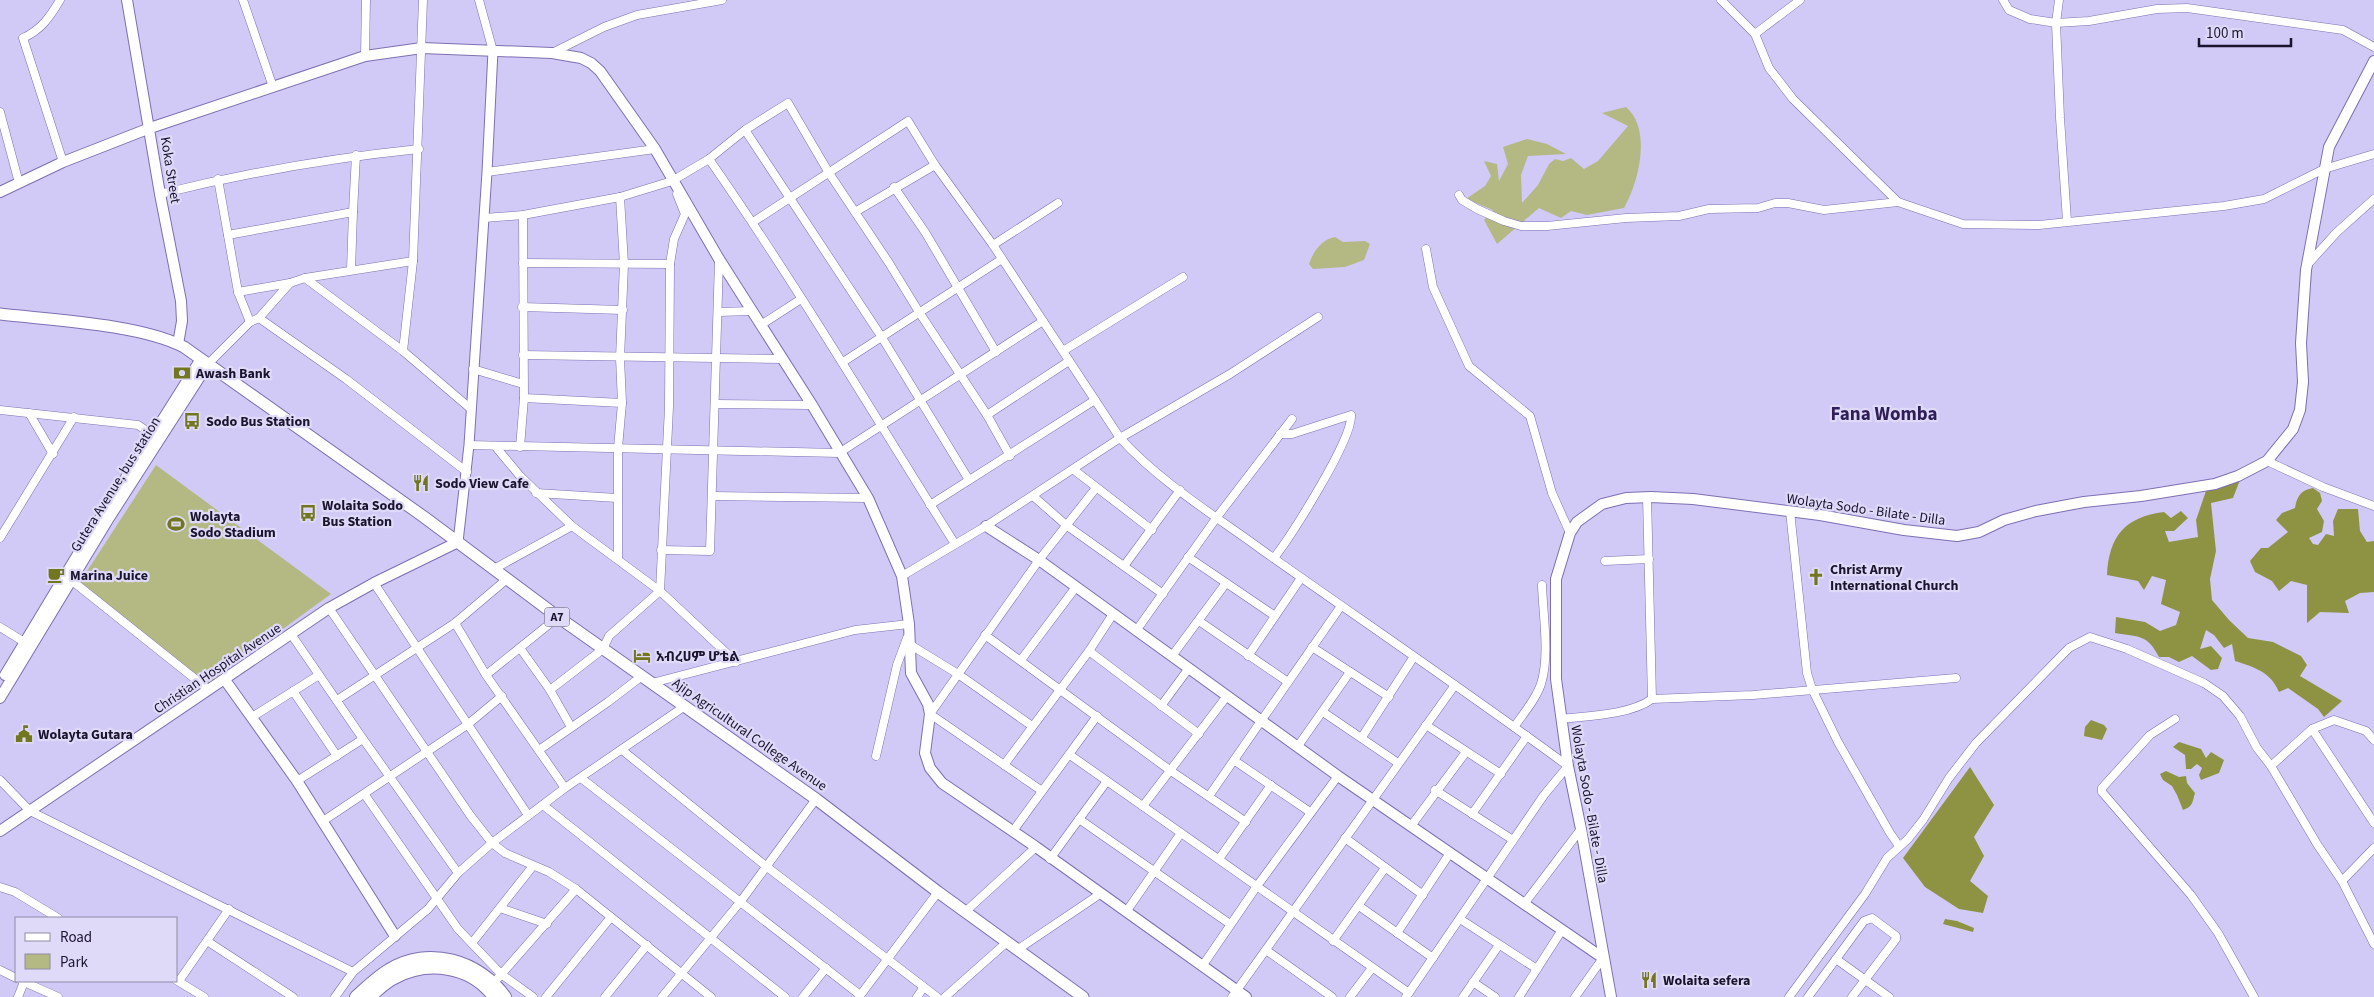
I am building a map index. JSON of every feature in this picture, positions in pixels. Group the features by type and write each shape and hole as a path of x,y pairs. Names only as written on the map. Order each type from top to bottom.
{"highway":[{"path":"356,997 388,970 418,959 433,958 457,961 483,973 505,997"},
{"path":"370,997 392,978 424,968 441,967 452,969 494,985"}],"main road":[{"name":"Koka Street","path":"127,0 160,194 181,301 182,321 178,344"},
{"path":"0,192 63,162 150,128 365,56 422,48 552,53 581,58 591,62 600,71 655,148 719,258 812,405 838,453 868,498 902,576 909,634 911,673 928,704 930,714 925,753 930,768 942,783 1202,965 1238,995"},
{"name":"Wolayta Sodo - Bilate - Dilla","path":"1611,997 1568,766 1556,679 1555,604 1560,561 1570,533 1584,515 1602,504 1626,498 1693,499 1790,511 1904,530 1957,536 1979,532 2004,520 2036,511 2090,501 2141,496 2215,484 2238,476 2266,461 2293,429 2300,410 2303,382 2301,343 2308,264 2329,147 2374,62"},
{"name":"Ajip Agricultural College Avenue","path":"0,314 146,334 178,344 458,542 558,617 816,799 938,892 1083,997"},
{"name":"Gutera Avenue, bus station","path":"0,698 27,644 71,580 156,437 205,362"},
{"path":"0,684 156,437"},
{"path":"986,526 1039,560 1338,776 1603,958"},
{"name":"Christian Hospital Avenue","path":"0,831 330,608 374,583 458,542"},
{"path":"226,680 298,781 395,936"}],"street":[{"path":"60,0 48,20 32,34 23,38 63,162"},
{"path":"243,0 273,87"},
{"path":"365,56 366,0"},
{"path":"403,351 413,261 419,149 423,0"},
{"path":"458,542 469,445 493,51 480,0"},
{"path":"552,53 604,28 637,15 722,0"},
{"path":"1721,0 1755,34 1769,68 1793,100 1898,202"},
{"path":"1755,34 1800,0"},
{"path":"2004,0 2009,10 2030,19 2056,23 2089,21 2157,9 2187,8 2343,30 2374,47"},
{"path":"2059,0 2056,23 2067,221"},
{"path":"484,218 523,215 620,197 672,180 709,159 745,130 788,103 829,173 961,375 1010,456"},
{"path":"0,112 19,183"},
{"path":"753,222 908,121 935,165 1002,258 1120,438 1135,454 1180,490 1301,578 1568,766 1513,840 1407,995 1372,968 1070,754"},
{"path":"745,130 881,336 969,480"},
{"path":"487,172 655,148"},
{"path":"160,194 218,179 356,155 419,149"},
{"path":"1459,195 1462,200 1477,209 1521,226 1548,226 1626,218 1679,216 1709,209 1758,208 1788,203 1824,210 1898,202 1963,224 2030,225 2224,206 2264,199 2324,169 2374,154"},
{"path":"351,270 356,155"},
{"path":"709,159 753,222 843,362 955,544"},
{"path":"854,212 894,187 935,165"},
{"path":"218,179 238,292 250,322"},
{"path":"550,690 603,649 609,636 660,590 670,358 670,264 674,239 684,214 672,180"},
{"path":"894,187 925,232 996,352"},
{"path":"618,559 618,448 622,403 620,358 624,264 620,197"},
{"path":"2308,264 2337,232 2374,199"},
{"path":"993,245 1058,203"},
{"path":"228,235 353,212"},
{"path":"520,447 524,398 522,307 523,215"},
{"path":"1426,249 1433,287 1469,366 1530,416 1552,493 1570,533"},
{"path":"661,550 710,551 718,358 719,258"},
{"path":"843,362 1002,258"},
{"path":"238,292 290,283 305,278 413,261"},
{"path":"522,263 670,264"},
{"path":"1063,351 1183,277"},
{"path":"305,278 403,351 471,409"},
{"path":"205,362 250,322 259,318 290,283"},
{"path":"761,325 801,299"},
{"path":"522,307 623,310"},
{"path":"718,312 752,310"},
{"path":"902,576 986,526 1120,438 1230,374 1318,317"},
{"path":"259,318 346,379 467,472"},
{"path":"469,445 838,453 1043,321"},
{"path":"523,355 620,358 782,359"},
{"path":"986,415 1069,362"},
{"path":"473,368 523,384"},
{"path":"524,398 622,403"},
{"path":"930,505 1010,456 1095,400"},
{"path":"716,404 812,405"},
{"path":"0,410 138,425 156,437"},
{"path":"29,414 53,454"},
{"path":"1274,558 1303,516 1340,448 1352,422 1351,415 1292,434 1280,434"},
{"path":"0,538 74,417"},
{"path":"1136,631 1217,517 1292,419"},
{"path":"495,446 536,493 572,526 660,590 736,662"},
{"path":"2266,461 2323,487 2374,506"},
{"path":"1074,470 1152,530"},
{"path":"1042,791 930,714 1039,560 1096,488"},
{"path":"1124,566 1180,490"},
{"path":"536,493 617,498"},
{"path":"713,496 868,498"},
{"path":"1033,496 1066,525 1163,594"},
{"path":"1647,497 1652,699"},
{"path":"1790,511 1807,673 1812,689 1843,750 1890,834 1899,846"},
{"path":"494,569 572,526"},
{"path":"1188,557 1275,616"},
{"path":"1605,561 1649,559"},
{"path":"1248,656 1301,578"},
{"path":"337,700 455,623 507,579"},
{"path":"71,580 209,690"},
{"path":"1172,656 1199,622 1226,582"},
{"path":"374,583 466,725 528,815"},
{"path":"1514,727 1533,700 1541,683 1544,661 1542,586"},
{"path":"1021,660 1076,587"},
{"path":"1209,796 1341,606"},
{"path":"330,608 470,815 492,843 505,853 549,872 576,889 711,997"},
{"path":"1004,764 1088,651 1113,614"},
{"path":"486,675 558,617"},
{"path":"1199,622 1288,682"},
{"path":"455,623 486,675 565,788"},
{"path":"0,627 27,644"},
{"path":"538,750 647,679 736,662 855,630 909,634 958,674 1032,726"},
{"path":"291,634 363,740 390,775 458,873"},
{"path":"876,756 881,725 897,665 909,634"},
{"path":"985,635 1171,771 1246,822"},
{"path":"1789,997 1864,894 1887,858 1922,820 1949,778 1987,731 2069,648 2090,637 2127,649 2218,692 2240,716 2257,748 2271,766 2317,844 2342,881 2374,944"},
{"path":"1312,647 1389,697"},
{"path":"520,648 550,690 571,727"},
{"path":"1088,651 1199,734"},
{"path":"1362,738 1413,658"},
{"path":"1160,706 1189,668"},
{"path":"1298,746 1350,672"},
{"path":"252,717 319,675"},
{"path":"1561,719 1606,714 1641,707 1652,699 1753,695 1956,678"},
{"path":"1238,995 1266,950 1455,685"},
{"path":"293,691 337,756"},
{"path":"323,821 365,795 390,775 466,725 502,696"},
{"path":"1143,806 1227,696"},
{"path":"334,997 353,972 428,910 458,873 492,843 565,788 685,706"},
{"path":"1323,712 1398,763"},
{"path":"1013,831 1098,716"},
{"path":"2175,719 2150,735 2102,788 2102,792 2191,895 2218,933 2254,997"},
{"path":"2271,766 2312,729 2334,720 2366,731 2374,740"},
{"path":"1426,726 1501,774"},
{"path":"2312,729 2374,823"},
{"path":"1472,814 1527,736"},
{"path":"298,781 363,740"},
{"path":"622,750 767,867 936,997"},
{"path":"1411,826 1435,790 1466,752"},
{"path":"1235,761 1310,812"},
{"path":"1202,965 1310,812 1338,776"},
{"path":"581,778 741,901 859,996 938,892"},
{"path":"0,780 30,811 353,972"},
{"path":"1050,859 1107,781"},
{"path":"1219,859 1272,785"},
{"path":"1435,790 1513,840"},
{"path":"365,795 436,899 458,929 472,943 494,985 532,997"},
{"path":"662,997 741,901 816,799"},
{"path":"543,805 785,997"},
{"path":"1079,819 1230,924"},
{"path":"1524,904 1581,829"},
{"path":"1126,912 1181,834"},
{"path":"1345,838 1423,895"},
{"path":"965,912 1036,847"},
{"path":"2342,881 2374,848"},
{"path":"1397,933 1450,853"},
{"path":"472,943 534,866"},
{"path":"1333,941 1385,868"},
{"path":"0,887 15,892 56,917"},
{"path":"494,985 576,889"},
{"path":"1017,950 1100,894"},
{"path":"1359,906 1433,958"},
{"path":"500,908 547,924"},
{"path":"204,997 178,980 229,909"},
{"path":"546,997 612,917"},
{"path":"1460,918 1537,969"},
{"path":"1808,997 1864,921 1872,918 1896,936 1896,939 1852,997"},
{"path":"1520,997 1562,930"},
{"path":"207,941 293,997"},
{"path":"945,997 1006,942"},
{"path":"1463,997 1499,945"},
{"path":"605,997 647,946"},
{"path":"1266,950 1332,997"},
{"path":"1575,997 1603,958"},
{"path":"1836,959 1889,997"},
{"path":"803,997 826,968"},
{"path":"1350,997 1372,968"},
{"path":"0,970 15,977"},
{"path":"18,997 21,982"},
{"path":"25,982 58,997"},
{"path":"1473,982 1495,997"},
{"path":"917,997 924,987"}],"green space":[{"path":"1626,107 1634,117 1639,128 1641,142 1638,170 1624,208 1587,215 1571,211 1561,218 1539,208 1497,244 1484,220 1493,210 1466,199 1485,186 1491,176 1484,161 1497,164 1499,181 1508,164 1503,147 1527,139 1547,144 1566,154 1528,156 1521,175 1522,203 1538,185 1549,164 1555,159 1563,161 1571,158 1584,169 1598,161 1628,126 1602,113"},
{"path":"1335,237 1343,242 1365,241 1370,244 1364,260 1345,267 1313,269 1309,264 1313,255 1322,243"},
{"name":"Wolayta Sodo Stadium","path":"156,465 331,594 207,684 80,582"},
{"path":"2240,480 2233,498 2211,503 2216,551 2210,579 2212,600 2248,638 2273,642 2301,656 2307,665 2300,676 2342,701 2324,717 2318,709 2288,688 2279,692 2276,685 2261,671 2235,661 2232,644 2224,648 2214,635 2206,630 2200,649 2211,646 2222,658 2218,669 2211,670 2192,656 2179,662 2169,657 2159,657 2146,640 2136,636 2115,633 2116,617 2145,622 2160,631 2176,625 2180,612 2161,604 2166,580 2152,576 2144,590 2138,581 2107,575 2111,549 2122,531 2139,518 2164,512 2171,518 2181,511 2188,518 2174,531 2165,531 2169,542 2198,537 2196,520 2206,491"},
{"path":"2313,488 2320,493 2322,501 2317,509 2324,521 2322,532 2309,538 2313,544 2318,545 2326,534 2334,536 2333,521 2338,509 2358,509 2360,531 2367,542 2374,541 2374,592 2360,593 2345,601 2349,613 2320,612 2307,623 2307,585 2291,581 2279,591 2272,581 2255,572 2250,561 2261,548 2268,548 2288,532 2276,520 2282,513 2295,508 2298,497 2303,492"},
{"path":"2091,720 2104,725 2107,729 2102,740 2084,736 2085,727"},
{"path":"2179,742 2201,749 2206,758 2211,752 2224,760 2219,773 2201,780 2199,775 2202,768 2197,764 2191,769 2186,769 2185,755 2173,747"},
{"path":"1970,767 1994,805 1974,837 1984,856 1970,881 1988,896 1983,913 1959,909 1925,887 1903,858"},
{"path":"2166,771 2179,777 2186,776 2187,783 2195,793 2189,807 2183,810 2172,786 2163,780 2160,774"},
{"path":"1945,919 1957,921 1974,928 1973,932 1943,924"}],"place":[{"name":"Awash Bank","path":"182,373"},
{"name":"Sodo Bus Station","path":"192,421"},
{"name":"Sodo View Cafe","path":"421,483"},
{"name":"Wolaita Sodo Bus Station","path":"308,513"},
{"name":"Wolayta Sodo Stadium","path":"176,524"},
{"name":"Marina Juice","path":"56,575"},
{"name":"Christ Army International Church","path":"1816,577"},
{"name":"አብረሀም ሆቴል","path":"642,656"},
{"name":"Wolayta Gutara","path":"24,734"},
{"name":"Wolaita sefera","path":"1649,980"}],"district":[{"name":"Fana Womba","path":"1884,413"}]}
